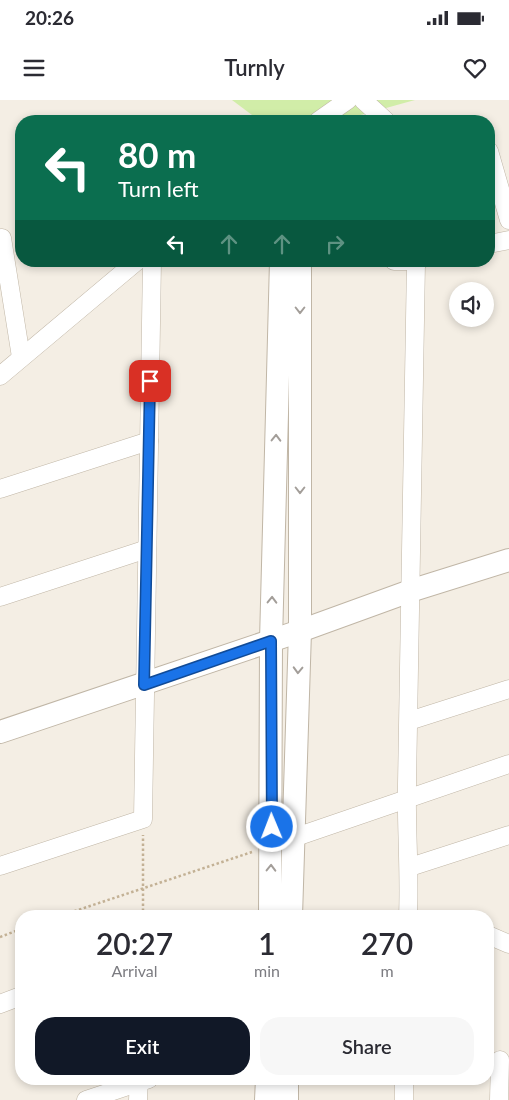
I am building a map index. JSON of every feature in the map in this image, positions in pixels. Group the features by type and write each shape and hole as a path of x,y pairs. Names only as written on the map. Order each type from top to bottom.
{"street":[{"path":"327,115 348,100"},
{"path":"363,100 379,115"},
{"path":"495,172 509,220"},
{"path":"2,238 21,357"},
{"path":"495,243 509,240"},
{"path":"0,376 131,267"},
{"path":"0,866 143,819 152,267"},
{"path":"281,267 271,641 282,842 290,910"},
{"path":"271,910 282,842 300,632 300,267"},
{"path":"408,910 410,867 407,855 407,799 418,267"},
{"path":"0,489 149,441"},
{"path":"0,597 147,549"},
{"path":"0,732 300,632 412,590 509,560"},
{"path":"409,721 509,689"},
{"path":"282,842 509,764"},
{"path":"410,867 509,834"},
{"path":"494,938 509,944"},
{"path":"0,1004 15,998"},
{"path":"499,1059 499,1100"},
{"path":"86,1100 128,1085"},
{"path":"138,1100 141,1085"},
{"path":"266,1100 267,1085"},
{"path":"287,1085 287,1100"},
{"path":"404,1085 404,1100"}],"path":[{"path":"143,819 143,910"},
{"path":"78,910 282,842"},
{"path":"0,936 15,931"}],"green space":[{"path":"232,100 415,100 361,115 252,115"}],"route":[{"path":"150,381 144,685 271,641 272,827"}]}
